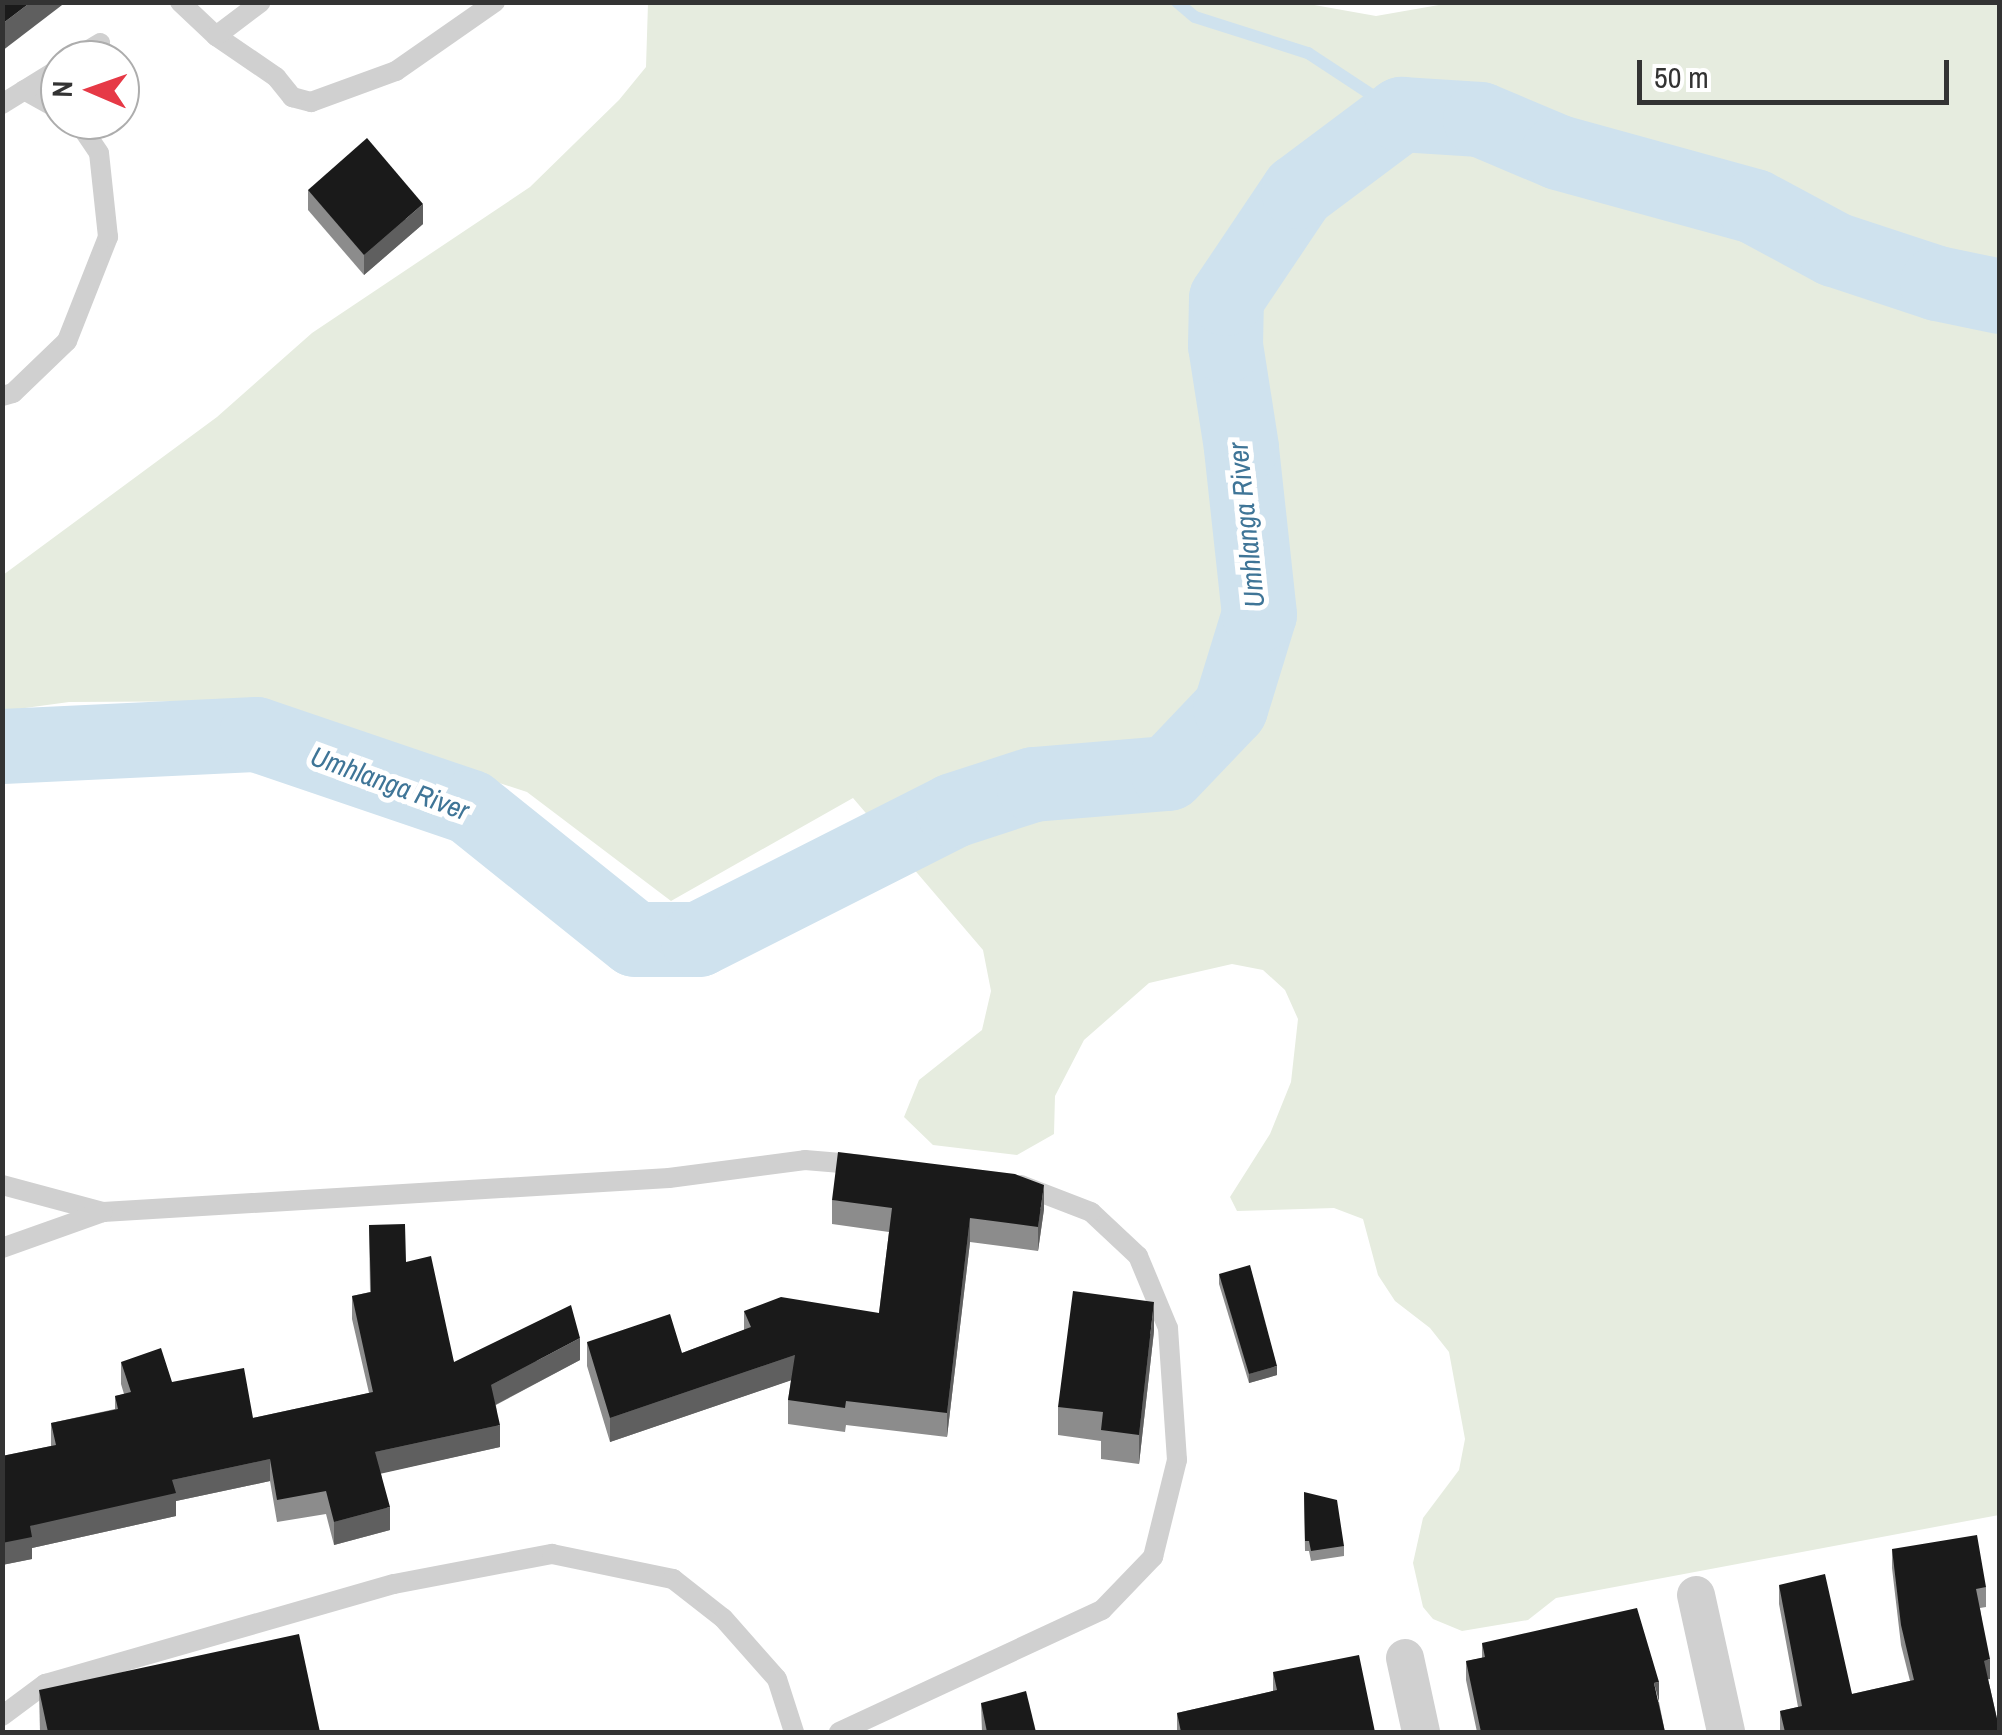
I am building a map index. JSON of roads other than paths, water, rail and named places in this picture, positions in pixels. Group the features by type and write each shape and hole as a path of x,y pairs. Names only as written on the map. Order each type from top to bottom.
{"street":[{"path":"1696,1595 1726,1732"},
{"path":"1405,1658 1421,1732"}],"lane":[{"path":"180,2 216,36 276,77 292,97 312,102 396,70 495,2"},
{"path":"216,36 261,2"},
{"path":"2,104 40,80"},
{"path":"24,90 40,99"},
{"path":"2,396 13,393 66,342 108,237 100,153 91,140"},
{"path":"2,1248 104,1212 668,1178 805,1160 881,1166"},
{"path":"839,1732 1102,1610 1153,1557 1178,1460 1168,1328 1146,1274 1138,1256 1091,1212 994,1174"},
{"path":"2,1185 104,1212"},
{"path":"2,1716 45,1684 394,1584 552,1554 672,1580 723,1618 777,1680 794,1732"}],"waterway":[{"path":"1177,2 1195,17 1308,53 1401,114"},
{"name":"Umhlanga River","path":"2,746 256,734 470,807 635,939 698,939 953,810 1033,784 1168,773 1230,708 1259,614 1241,447 1225,345 1226,298 1298,191 1401,114 1480,119 1558,152 1754,206 1834,249 1937,283 2000,296"}]}
